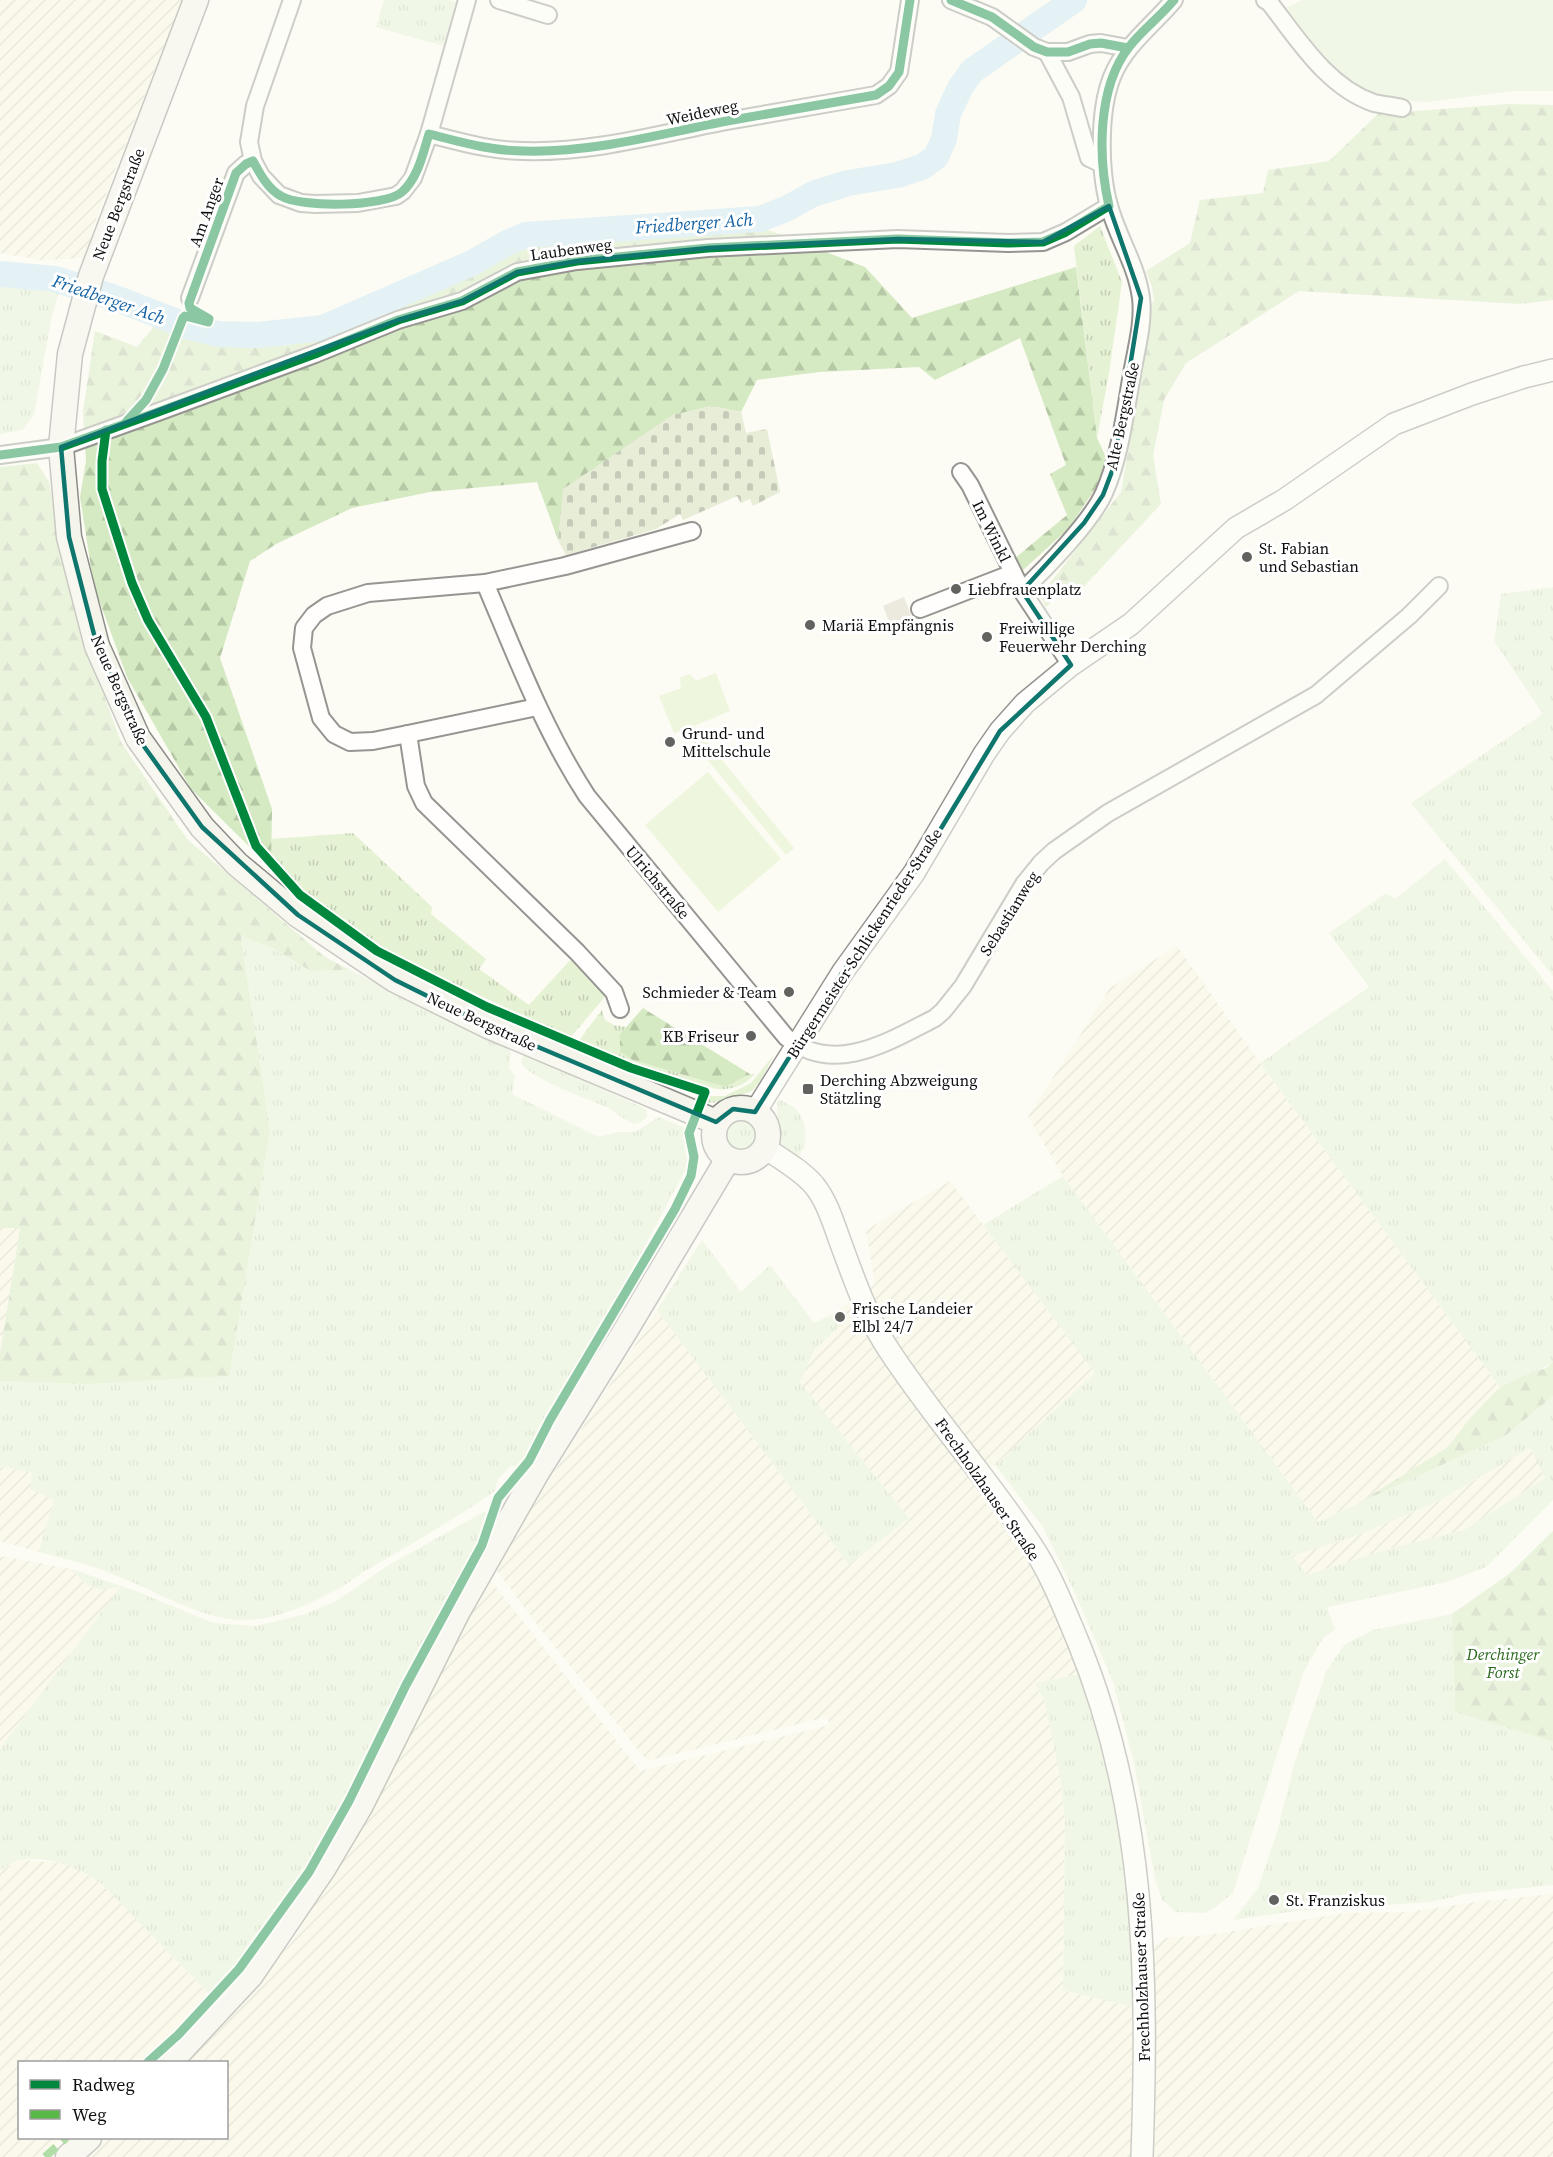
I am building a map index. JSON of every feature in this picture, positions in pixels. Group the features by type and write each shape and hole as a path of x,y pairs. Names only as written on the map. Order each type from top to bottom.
{"main road":[{"name":"Neue Bergstraße","path":"196,0 91,276 70,354 61,447 69,537 97,646 138,738 202,827 237,864 298,915 395,980 489,1026 716,1122"},
{"path":"748,1108 755,1112 767,1128 765,1148 749,1161 728,1160 714,1143 716,1122 720,1116 733,1109 748,1108"},
{"path":"171,2061 251,1975 323,1869 361,1805 464,1602 536,1474 728,1160"},
{"path":"68,2157 88,2139"}],"street":[{"path":"292,0 255,106 249,142 253,161 270,187 289,200 308,204 358,203 396,196 403,191 413,178 429,134 467,0"},
{"path":"499,0 548,15"},
{"name":"Weideweg","path":"429,134 488,148 526,152 607,146 727,121 876,95 889,87 899,72 910,0"},
{"path":"951,0 992,16 1027,43 1047,52 1068,52 1090,44 1101,43 1128,48"},
{"name":"Alte Bergstraße","path":"1022,591 1084,523 1103,495 1114,466 1136,351 1141,298 1132,263 1109,206 1102,164 1102,133 1111,79 1128,48 1174,0"},
{"path":"1265,0 1327,74 1374,103 1402,108"},
{"path":"1047,52 1071,97 1089,158 1102,164"},
{"name":"Am Anger","path":"190,298 236,173 253,161"},
{"name":"Laubenweg","path":"0,455 61,447 315,354 398,320 462,301 517,272 577,261 708,248 898,239 1043,242 1066,232 1109,206"},
{"name":"Bürgermeister-Schlickenrieder-Straße","path":"755,1112 842,973 914,873 984,754 1000,731 1025,703 1071,665 1131,624 1236,528 1284,500 1394,423 1472,394 1553,370"},
{"name":"Im Winkl","path":"961,472 970,485 1022,591"},
{"path":"537,707 373,741 350,742 334,734 321,718 302,648 304,628 314,615 327,606 368,593 485,583 565,566 692,531"},
{"path":"920,609 1013,573"},
{"name":"Ulrichstraße","path":"485,583 537,707 568,767 587,796 795,1045"},
{"name":"Sebastianweg","path":"795,1045 827,1056 849,1055 873,1047 935,1018 963,986 1024,884 1054,851 1108,813 1316,695 1409,616 1439,586"},
{"path":"1022,591 1071,665"},
{"path":"408,734 416,786 424,803 578,952 614,992 620,1009"},
{"name":"Frechholzhauser Straße","path":"765,1148 816,1187 829,1211 861,1297 883,1341 903,1372 1031,1544 1058,1594 1086,1661 1103,1707 1116,1757 1128,1815 1137,1881 1142,1930 1145,2010 1142,2157"}],"highlighted area":[{"path":"1109,206 1141,298 1114,466 1103,495 1084,523 1022,591 1071,665 1000,731 914,873 842,973 755,1112 733,1109 716,1122 488,1026 395,980 298,915 202,827 138,738 97,646 69,537 61,447 398,320 462,301 517,272 577,261 708,248 898,239 1043,242"}],"shaded area":[{"path":"0,0 182,0 94,225 85,258 42,260 0,253"},
{"path":"904,597 913,621 892,629 883,606"},
{"path":"1177,946 1260,1063 1500,1387 1470,1418 1448,1447 1357,1504 1318,1522 1063,1176 1028,1117 1110,988"},
{"path":"950,1181 1095,1373 995,1465 971,1471 1031,1557 1083,1673 1035,1683 1045,1702 1060,1776 1065,1817 1063,1990 1137,2008 1134,2157 84,2157 104,2139 228,2139 228,2061 188,2061 291,1943 332,1876 488,1577 640,1771 830,1725 827,1717 647,1761 494,1567 657,1310 848,1564 909,1518 799,1382 814,1350 840,1326 831,1315 875,1284 866,1230"},
{"path":"0,1228 20,1228 0,1354"},
{"path":"1530,1448 1546,1478 1464,1530 1392,1548 1307,1575 1292,1556 1350,1538 1435,1503"},
{"path":"0,1466 33,1473 55,1500 39,1552 0,1541"},
{"path":"0,1556 71,1569 86,1584 121,1587 0,1749"},
{"path":"21,1860 61,1863 75,1867 101,1883 210,1995 144,2061 18,2061 18,2139 61,2139 40,2157 0,2157 0,1870"},
{"path":"1553,1894 1553,2157 1150,2157 1153,1947 1166,1938 1208,1935 1346,1913 1409,1912"}],"green space":[{"path":"384,0 456,2 443,46 376,27"},
{"path":"1303,0 1553,0 1553,91 1512,91 1428,102 1378,99 1331,67 1283,9"},
{"path":"1508,104 1553,105 1553,300 1520,304 1299,291 1186,363 1164,400 1153,455 1161,504 1074,597 1066,588 1046,607 1040,596 1121,492 1150,321 1150,303 1154,302 1152,287 1146,271 1190,243 1200,200 1263,193 1268,170 1329,161 1378,114"},
{"path":"745,221 865,267 912,318 1076,267 1097,438 1106,457 1097,486 1069,528 1022,571 1015,558 1067,515 1050,474 1066,465 1020,338 935,380 919,367 820,372 757,380 741,412 712,406 673,415 564,489 558,540 537,482 430,492 352,508 276,544 250,561 220,658 272,809 271,868 191,789 127,677 94,586 80,497 86,461 83,411 95,331 137,347 157,323 195,337 224,342 261,341 327,334 529,242"},
{"path":"1100,226 1122,282 1097,438 1074,246"},
{"path":"0,283 61,285 51,320 34,414 23,430 0,434"},
{"path":"712,406 741,412 746,433 767,429 780,492 753,506 750,499 741,503 737,496 683,520 680,514 656,529 566,555 558,540 563,489 673,415"},
{"path":"37,463 49,482 58,535 85,643 121,742 187,839 325,957 350,970 311,971 270,947 241,936 270,1130 229,1376 84,1384 0,1381 0,1354 20,1228 0,1228 0,467"},
{"path":"1553,587 1553,976 1411,803 1543,714 1494,641 1501,594"},
{"path":"716,673 730,711 694,726 794,848 786,855 683,730 674,733 659,696 681,688 680,678 690,674 696,681"},
{"path":"708,772 781,859 718,912 645,825"},
{"path":"353,833 432,907 431,914 486,959 479,969 529,1005 572,958 606,994 604,998 570,1038 379,948 303,894 270,855 272,839"},
{"path":"1445,859 1553,991 1553,1361 1536,1372 1500,1387 1260,1063 1369,987 1329,933 1386,893 1395,899"},
{"path":"241,935 270,947 311,971 350,970 511,1051 509,1068 515,1076 512,1094 599,1137 618,1132 635,1132 659,1117 685,1128 684,1141 688,1165 632,1270 524,1459 516,1466 510,1466 497,1481 495,1491 436,1530 369,1568 343,1586 294,1610 251,1620 210,1615 108,1572 39,1552 54,1500 30,1489 32,1473 0,1466 0,1381 84,1384 270,1130"},
{"path":"643,1008 750,1074 725,1087 633,1060 620,1052 620,1034"},
{"path":"602,1010 605,1020 614,1025 626,1027 620,1034 633,1060 725,1087 750,1074 755,1074 747,1082 737,1086 716,1089 617,1059 577,1043"},
{"path":"527,1055 646,1109 647,1117 634,1124 606,1107 559,1088 526,1068 521,1062 523,1056"},
{"path":"774,1055 761,1080 752,1091 719,1102 705,1103 708,1096 725,1096 751,1083"},
{"path":"778,1099 789,1104 799,1113 804,1125 805,1142 796,1158 784,1148 780,1138 777,1117"},
{"path":"741,1115 749,1116 755,1121 760,1127 760,1143 755,1149 749,1154 741,1155 733,1154 727,1149 722,1143 721,1135 722,1127 727,1121 733,1116"},
{"path":"1063,1176 1318,1522 1505,1436 1553,1396 1553,1500 1486,1567 1447,1582 1327,1607 1335,1630 1323,1638 1303,1673 1233,1893 1204,1913 1176,1912 1162,1900 1155,1879 1134,1763 1113,1682 1075,1593 1043,1527 995,1465 1095,1373 983,1225","holes":["1530,1448 1545,1478 1464,1530 1392,1548 1307,1575 1292,1556 1350,1538 1435,1503"]},
{"path":"702,1240 741,1292 770,1265 814,1323 831,1315 840,1326 814,1350 800,1382 909,1518 849,1565 657,1310"},
{"path":"1553,1361 1553,1396 1505,1436 1357,1504 1448,1447 1470,1418 1500,1387 1546,1368"},
{"path":"489,1509 469,1561 342,1806 271,1917 232,1970 210,1995 101,1883 92,1877 64,1864 43,1859 18,1861 0,1870 0,1749 120,1587 100,1590 86,1584 71,1569 136,1591 213,1623 256,1626 306,1614 338,1600 387,1566"},
{"name":"Derchinger Forst","path":"1553,1531 1553,1742 1455,1712 1452,1614 1509,1574"},
{"path":"1452,1614 1455,1712 1553,1742 1553,1885 1465,1894 1431,1902 1295,1911 1233,1920 1258,1888 1277,1832 1294,1765 1327,1670 1345,1644 1373,1630"},
{"path":"1083,1673 1105,1752 1129,1879 1137,2008 1063,1990 1065,1817 1060,1776 1045,1702 1035,1683"}],"waterway":[{"name":"Friedberger Ach","path":"0,274 55,279 115,298 190,327 218,334 258,335 323,328 472,263 526,235 760,219 786,209 813,194 848,183 897,175 922,167 936,157 944,139 948,114 960,88 972,71 1074,0"}],"marked path":[{"path":"45,2157 65,2139"}],"cycle path":[{"path":"126,422 146,400 163,369 183,318 185,316 208,322 209,319 190,308 189,303 236,173 246,164 253,161 268,185 281,196 291,200 324,204 362,203 393,197 408,186 416,173 429,134 500,149 524,151 575,149 626,142 727,121 876,95 889,86 899,72 910,0"},
{"path":"951,0 992,17 1034,47 1047,52 1068,52 1090,44 1101,43 1128,48"},
{"path":"0,455 61,447 315,354 398,320 462,301 517,272 577,261 708,248 898,239 1043,242 1066,232 1109,206 1105,187 1102,145 1106,102 1111,82 1129,47 1174,0"},
{"path":"106,430 102,461 102,489 132,583 148,620 206,717 256,846 300,895 377,951 487,1007 631,1068 705,1092 689,1133 694,1157 691,1176 675,1209 550,1420 529,1461 498,1498 482,1545 406,1685 349,1801 309,1872 239,1969 178,2035 149,2061"}],"place":[{"name":"St. Fabian und Sebastian","path":"1247,557"},
{"name":"Liebfrauenplatz","path":"956,589"},
{"name":"Mariä Empfängnis","path":"810,625"},
{"name":"Freiwillige Feuerwehr Derching","path":"987,637"},
{"name":"Grund- und Mittelschule","path":"670,742"},
{"name":"Schmieder & Team","path":"789,992"},
{"name":"KB Friseur","path":"751,1036"},
{"name":"Derching Abzweigung Stätzling","path":"808,1089"},
{"name":"Frische Landeier Elbl 24/7","path":"840,1317"},
{"name":"St. Franziskus","path":"1274,1900"}]}
